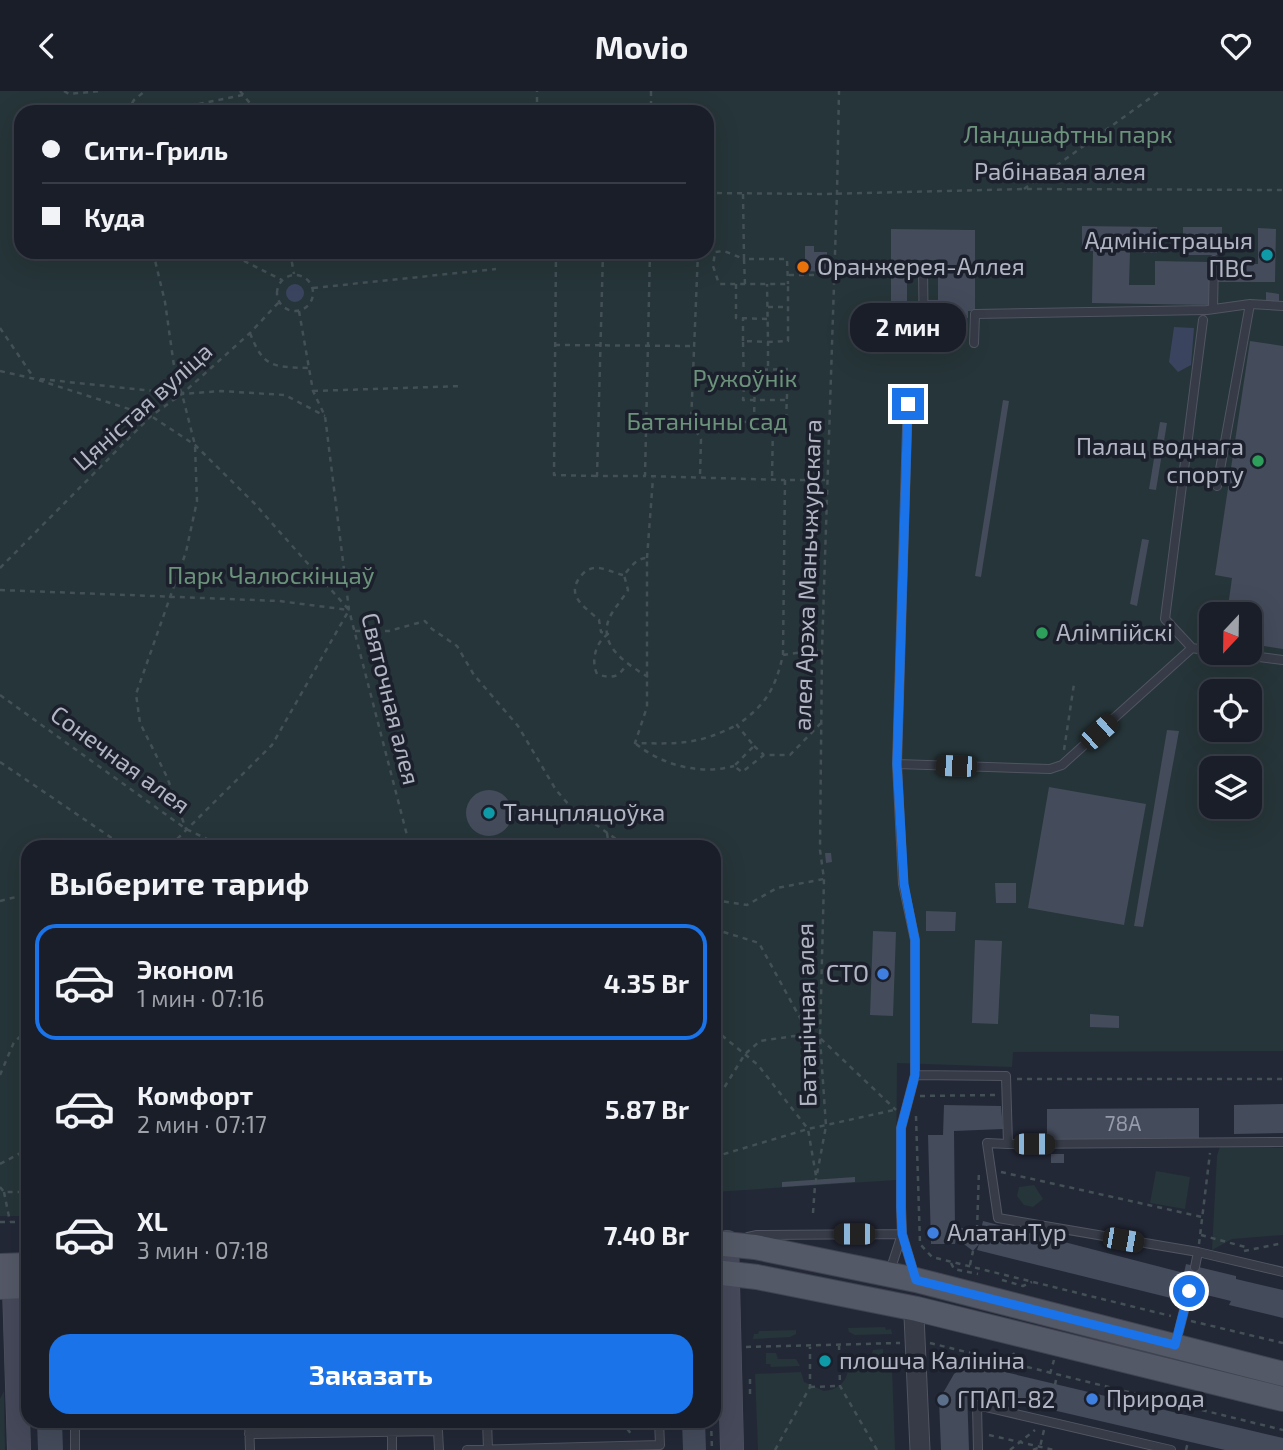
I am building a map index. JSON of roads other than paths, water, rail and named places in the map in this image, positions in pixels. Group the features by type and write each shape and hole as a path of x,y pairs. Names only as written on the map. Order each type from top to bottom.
{"main road":[{"path":"721,1243 916,1280 1283,1374"},
{"path":"721,1272 917,1309 1283,1399"},
{"path":"13,1276 19,1450"},
{"path":"721,1287 732,1450"}],"street":[{"path":"917,1309 914,1316 920,1450"}],"lane":[{"path":"1213,309 1214,260"},
{"path":"923,270 924,344"},
{"path":"1217,487 1250,304"},
{"path":"974,343 975,314 1213,309 1250,304 1283,306"},
{"path":"1199,649 1192,648 1165,619 1203,320"},
{"path":"908,394 897,764 904,884 915,940 915,1075 901,1128 902,1234 916,1280"},
{"path":"897,764 1050,769 1062,765 1192,648"},
{"path":"1262,657 1283,660"},
{"path":"915,1075 1006,1076 1008,1144"},
{"path":"1283,1142 987,1143 998,1218 1198,1252 1283,1272"},
{"path":"721,1243 757,1235 902,1234"},
{"path":"889,1274 902,1234"},
{"path":"1195,1267 1198,1252"},
{"path":"1175,1345 1189,1291"},
{"path":"978,1450 977,1405 1171,1450"},
{"path":"75,1428 75,1450"},
{"path":"249,1428 250,1450"},
{"path":"487,1428 488,1449"},
{"path":"467,1450 642,1448 660,1445 659,1428"},
{"path":"392,1431 392,1450"},
{"path":"249,1434 438,1431 439,1450"}],"water":[{"path":"295,284 301,287 304,293 301,299 295,302 289,299 286,293 289,287"},
{"path":"1174,327 1194,328 1191,365 1178,372 1169,362"}],"place":[{"name":"Адміністрацыя ПВС","path":"1267,255"},
{"name":"Оранжерея-Аллея","path":"803,267"},
{"name":"Палац воднага спорту","path":"1258,461"},
{"name":"Алімпійскі","path":"1042,633"},
{"name":"Танцпляцоўка","path":"489,813"},
{"name":"СТО","path":"883,974"},
{"name":"АлатанТур","path":"933,1233"},
{"name":"плошча Калініна","path":"825,1361"},
{"name":"Природа","path":"1092,1399"},
{"name":"ГПАП-82","path":"943,1400"}],"park label":[{"name":"Ландшафтны парк","path":"1068,135"},
{"name":"Ружоўнік","path":"745,379"},
{"name":"Батанічны сад","path":"707,422"},
{"name":"Парк Чалюскінцаў","path":"271,576"}]}
